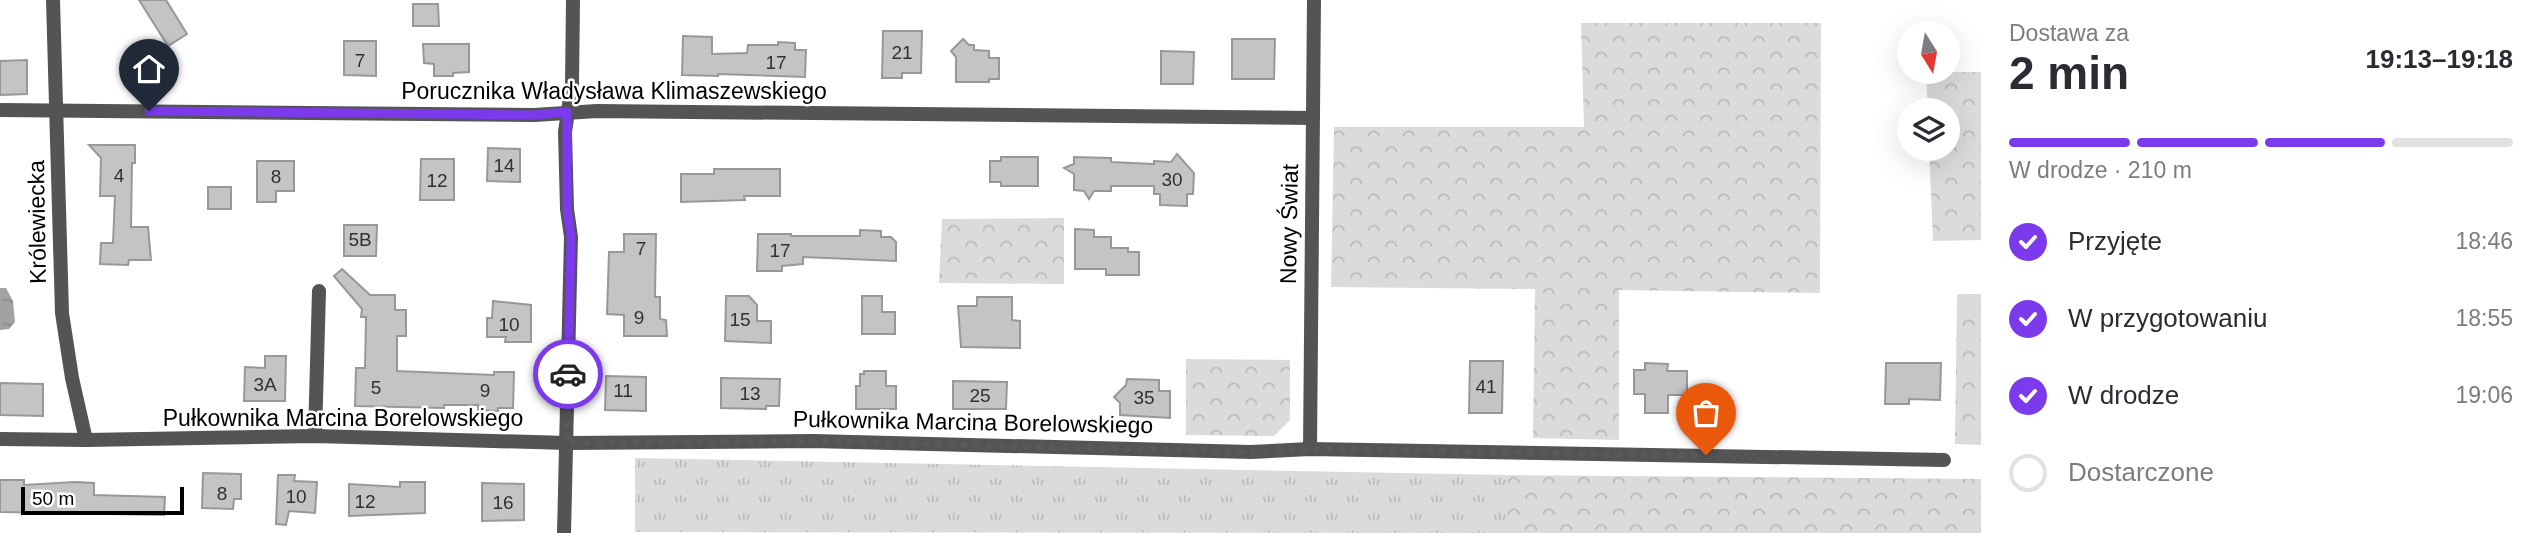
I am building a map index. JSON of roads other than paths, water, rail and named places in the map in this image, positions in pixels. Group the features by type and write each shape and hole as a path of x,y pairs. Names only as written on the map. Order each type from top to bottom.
{"street":[{"name":"Królewiecka","path":"53,0 62,313 72,378 86,440"},
{"path":"564,533 571,237 567,209 567,112 572,84 573,0"},
{"name":"Nowy Świat","path":"1310,449 1314,0"},
{"name":"Porucznika Władysława Klimaszewskiego","path":"0,110 1313,118"},
{"path":"315,436 319,291"},
{"name":"Pułkownika Marcina Borelowskiego","path":"0,439 315,436 567,443 813,441 1251,452 1310,449 1944,460"}],"water":[{"path":"0,288 6,288 13,301 15,322 9,329 0,330"}]}
